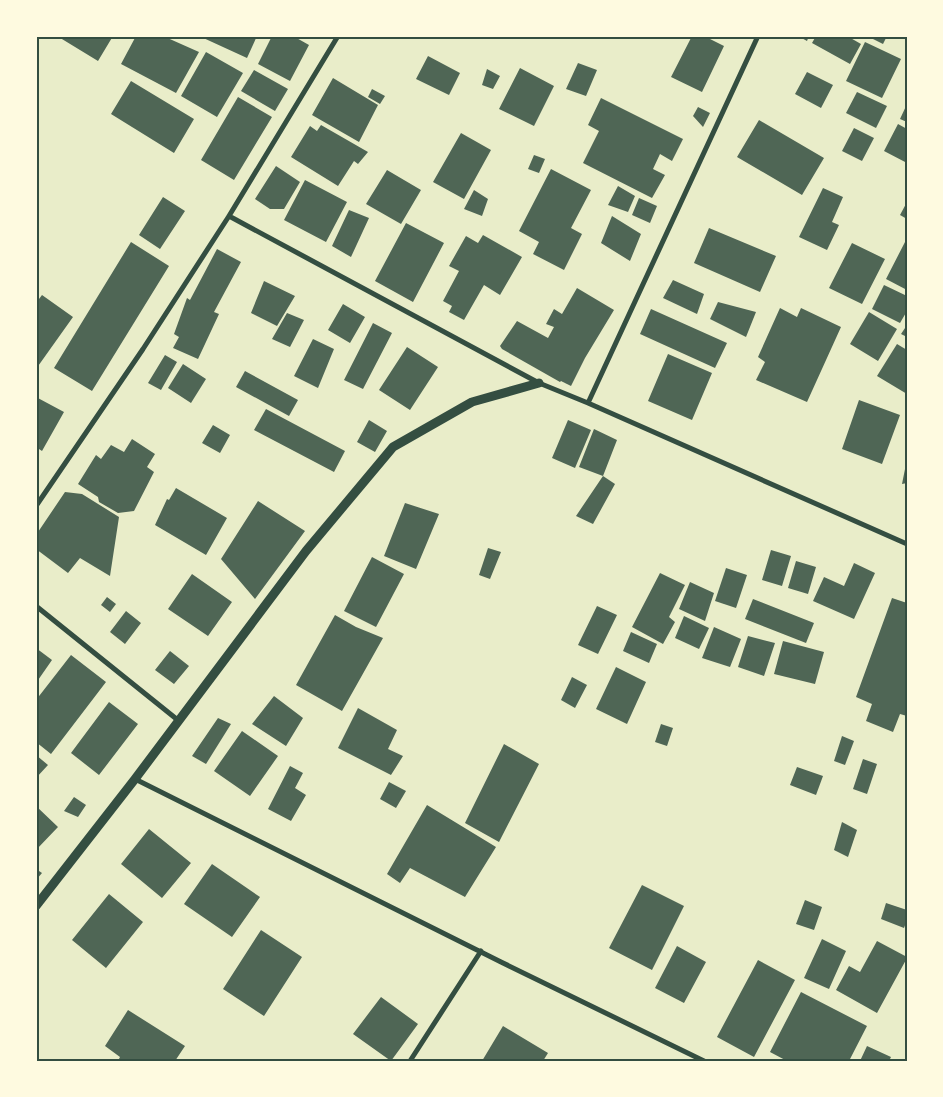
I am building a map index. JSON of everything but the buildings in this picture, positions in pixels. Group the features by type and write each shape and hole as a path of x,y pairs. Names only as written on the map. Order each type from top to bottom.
{"street":[{"path":"36,506 148,341 229,216 338,36"},
{"path":"588,403 758,36"},
{"path":"229,216 539,383 907,544"},
{"path":"36,906 136,779 306,551 393,447 472,402 539,383"},
{"path":"36,606 178,722"},
{"path":"136,779 704,1061"},
{"path":"410,1061 480,951"}]}
